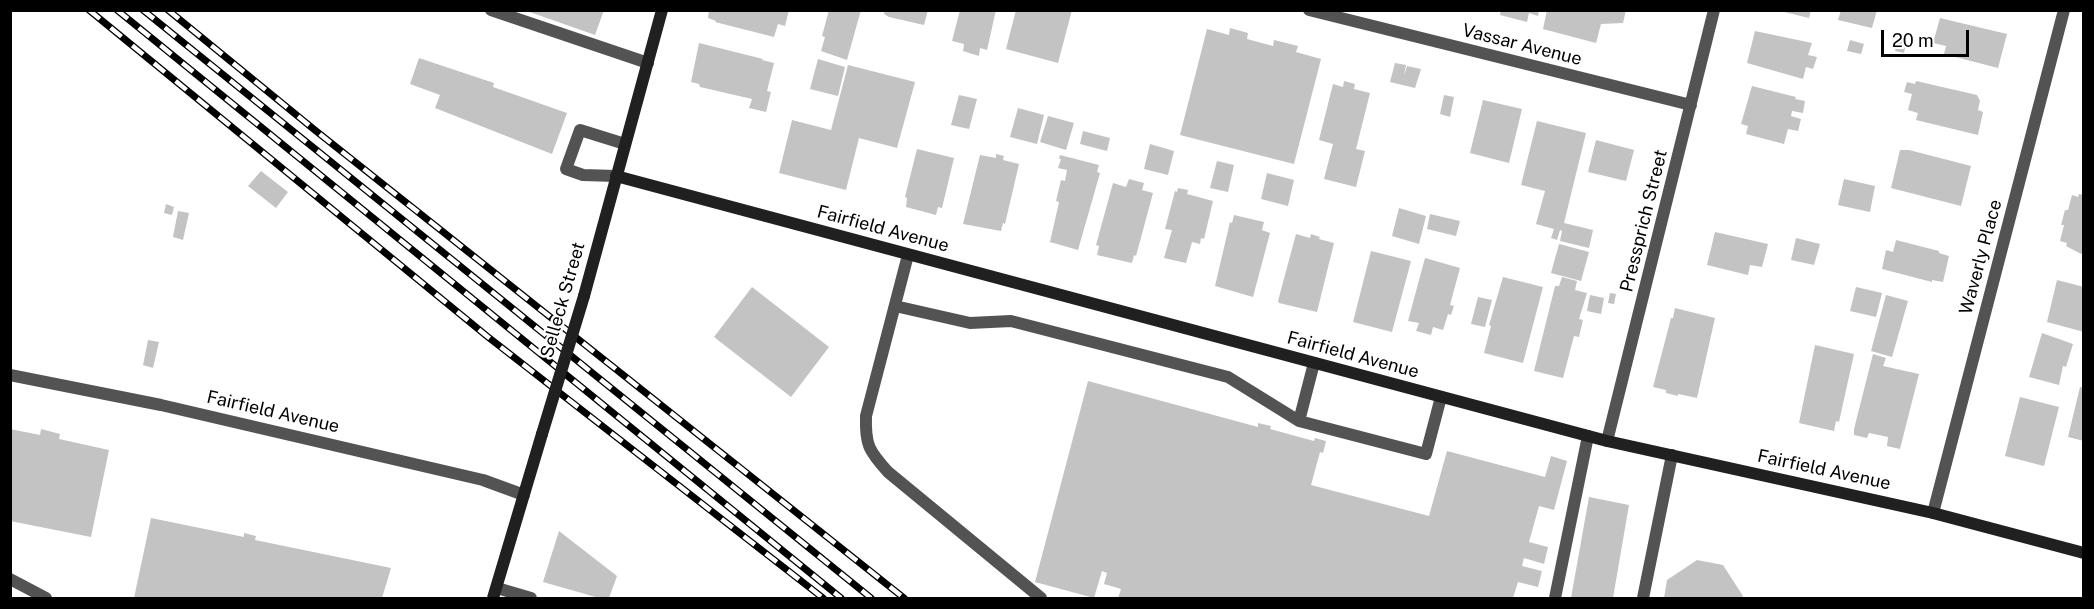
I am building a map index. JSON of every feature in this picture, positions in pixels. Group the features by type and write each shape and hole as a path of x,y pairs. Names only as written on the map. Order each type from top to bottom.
{"main road":[{"name":"Selleck Street","path":"495,593 584,296 663,10"},
{"name":"Fairfield Avenue","path":"616,176 1607,441 1933,513 2084,553"}],"street":[{"path":"491,10 648,63"},
{"name":"Vassar Avenue","path":"1309,10 1691,105"},
{"name":"Pressprich Street","path":"1607,441 1714,10"},
{"name":"Waverly Place","path":"1933,513 2064,10"},
{"path":"616,176 583,175 566,169 579,130 625,144"},
{"path":"908,255 866,416 865,436 872,455 888,472 1041,598"},
{"path":"895,306 970,323 1011,321 1227,377 1299,421 1426,454 1441,397"},
{"path":"1299,421 1314,363"},
{"name":"Fairfield Avenue","path":"10,375 172,408 460,474 524,495"},
{"path":"1555,598 1588,436"},
{"path":"1643,598 1672,455"},
{"path":"10,579 46,598"},
{"path":"495,593 531,598"}],"building":[{"path":"524,10 604,10 595,35"},
{"path":"709,10 789,10 785,26 778,24 774,37 715,22 708,18"},
{"path":"829,10 861,10 847,60 821,51 825,37 822,36"},
{"path":"885,10 928,10 924,25 889,17 884,14"},
{"path":"960,10 996,10 987,50 980,48 979,56 963,51 964,44 952,41"},
{"path":"1016,10 1072,10 1058,63 1006,49"},
{"path":"1501,10 1539,10 1538,16 1529,13 1527,22 1500,15"},
{"path":"1547,10 1626,10 1623,23 1601,24 1596,43 1543,29"},
{"path":"1776,10 1811,10 1809,18"},
{"path":"1841,10 1877,10 1872,28 1838,20"},
{"path":"1940,18 2007,34 1998,68 1944,54 1946,46 1933,43"},
{"path":"1230,28 1248,33 1247,39 1273,46 1274,40 1298,46 1296,52 1321,59 1294,164 1180,135 1207,29 1229,35"},
{"path":"1755,31 1812,43 1808,55 1817,57 1813,69 1806,67 1803,79 1747,63"},
{"path":"1898,36 1907,38 1904,53 1895,51"},
{"path":"1850,40 1864,44 1861,54 1847,51"},
{"path":"699,43 774,63 767,91 771,92 766,112 749,108 752,99 700,87 699,84 691,82"},
{"path":"419,58 494,83 493,87 567,113 552,154 435,108 440,95 410,84"},
{"path":"818,59 845,67 838,96 810,89"},
{"path":"1395,63 1406,65 1404,76 1407,66 1421,69 1415,88 1390,82"},
{"path":"848,65 915,82 897,148 859,138 846,190 779,173 792,120 831,130"},
{"path":"1344,81 1355,84 1354,89 1370,93 1356,149 1365,151 1356,187 1324,179 1333,144 1319,140 1333,84 1343,87"},
{"path":"1916,81 1977,95 1980,101 1978,110 1983,112 1978,135 1916,120 1918,113 1908,110 1912,94 1904,92 1907,82 1915,84"},
{"path":"1752,86 1805,101 1803,113 1792,111 1791,116 1801,119 1798,131 1788,129 1784,144 1746,134 1748,126 1741,124"},
{"path":"959,95 977,99 969,129 951,125"},
{"path":"1444,95 1454,97 1450,117 1440,114"},
{"path":"1483,100 1522,109 1509,163 1470,153"},
{"path":"1018,108 1044,115 1037,144 1010,137"},
{"path":"1048,116 1074,123 1066,150 1040,142"},
{"path":"1537,121 1586,133 1564,223 1593,230 1589,248 1560,241 1562,231 1560,230 1557,240 1551,238 1554,229 1536,224 1545,191 1521,185"},
{"path":"1083,131 1110,138 1107,151 1080,144"},
{"path":"1596,140 1634,150 1626,181 1588,172"},
{"path":"1150,144 1174,151 1168,175 1144,169"},
{"path":"917,149 954,158 942,208 938,207 936,215 906,207 907,198 905,197"},
{"path":"1900,150 1909,150 1971,166 1961,206 1891,188"},
{"path":"996,154 1004,156 1003,160 1019,164 1005,224 1003,223 1001,231 963,224 980,155 996,158"},
{"path":"1060,155 1099,165 1097,172 1100,173 1078,250 1050,242 1059,202 1056,201 1061,180 1065,181 1067,170 1058,168"},
{"path":"1217,161 1234,165 1228,192 1210,188"},
{"path":"261,171 288,192 276,208 248,186"},
{"path":"1267,173 1294,180 1288,206 1261,199"},
{"path":"1129,179 1144,183 1142,190 1153,193 1136,256 1134,255 1132,263 1097,255 1099,246 1096,245 1113,183 1126,187"},
{"path":"1844,179 1875,186 1870,212 1838,205"},
{"path":"1178,188 1188,190 1187,194 1213,201 1204,239 1201,238 1200,244 1192,242 1186,263 1164,258 1172,230 1165,229 1175,191 1177,192"},
{"path":"2079,194 2084,195 2084,252 2081,254 2066,246 2067,243 2060,241 2065,210 2068,210 2072,195 2078,197"},
{"path":"166,204 174,207 172,215 164,213"},
{"path":"1399,208 1426,216 1419,244 1392,236"},
{"path":"178,211 189,213 183,240 173,237"},
{"path":"1430,214 1460,221 1456,236 1427,229"},
{"path":"1234,215 1264,222 1262,230 1270,233 1253,297 1215,286 1230,222 1232,223"},
{"path":"1715,232 1768,244 1762,267 1750,265 1748,275 1707,265"},
{"path":"1296,234 1310,238 1311,234 1334,243 1317,312 1278,301"},
{"path":"1796,238 1820,244 1814,265 1791,260"},
{"path":"1896,240 1939,251 1949,256 1943,282 1932,280 1932,282 1882,269 1886,250 1893,252"},
{"path":"1559,244 1589,252 1581,281 1551,273"},
{"path":"1371,251 1411,261 1392,332 1353,322"},
{"path":"1425,258 1460,268 1450,305 1454,306 1451,315 1448,314 1443,330 1433,327 1431,335 1416,331 1419,323 1408,321"},
{"path":"1503,277 1543,287 1523,363 1484,353 1491,326 1489,325"},
{"path":"1562,277 1577,281 1575,290 1587,293 1579,319 1583,320 1579,337 1574,336 1563,378 1534,371 1555,286 1559,286"},
{"path":"2057,280 2084,287 2084,332 2047,322"},
{"path":"752,287 829,347 791,397 714,337"},
{"path":"1856,287 1882,293 1876,317 1850,311"},
{"path":"1610,293 1616,294 1614,304 1608,303"},
{"path":"1590,295 1604,298 1601,314 1587,311"},
{"path":"1886,295 1908,301 1892,357 1871,351"},
{"path":"1478,297 1492,300 1485,327 1471,324"},
{"path":"1675,308 1715,318 1697,398 1666,393 1666,390 1653,387"},
{"path":"2042,333 2073,344 2066,367 2063,366 2059,385 2029,377"},
{"path":"148,340 159,342 153,368 143,365"},
{"path":"1815,345 1854,354 1839,422 1836,421 1834,431 1799,423"},
{"path":"1873,354 1886,358 1883,366 1919,374 1900,449 1887,446 1888,437 1869,433 1867,438 1854,435"},
{"path":"1088,381 1258,427 1258,423 1271,426 1270,429 1314,441 1315,438 1326,441 1323,453 1320,452 1311,485 1429,516 1447,451 1545,477 1551,456 1567,461 1554,510 1539,506 1529,542 1548,547 1544,564 1524,558 1522,566 1542,571 1538,587 1518,582 1513,598 1118,598 1121,589 1104,584 1107,573 1102,571 1094,598 1035,582"},
{"path":"2080,387 2084,388 2084,441 2068,437"},
{"path":"2020,397 2059,407 2044,466 2005,456"},
{"path":"10,429 40,435 41,429 60,434 59,439 109,450 91,537 10,521"},
{"path":"1589,497 1629,505 1613,598 1571,598"},
{"path":"151,518 244,537 244,533 256,536 255,540 391,568 382,598 134,598"},
{"path":"559,531 617,576 609,598 599,598 543,582"},
{"path":"1697,560 1723,565 1743,596 1742,598 1664,598 1667,580"}],"railway":[{"path":"89,10 488,337 823,598"},
{"path":"117,10 841,598"},
{"path":"143,10 871,598"},
{"path":"168,10 316,131 904,598"}]}
